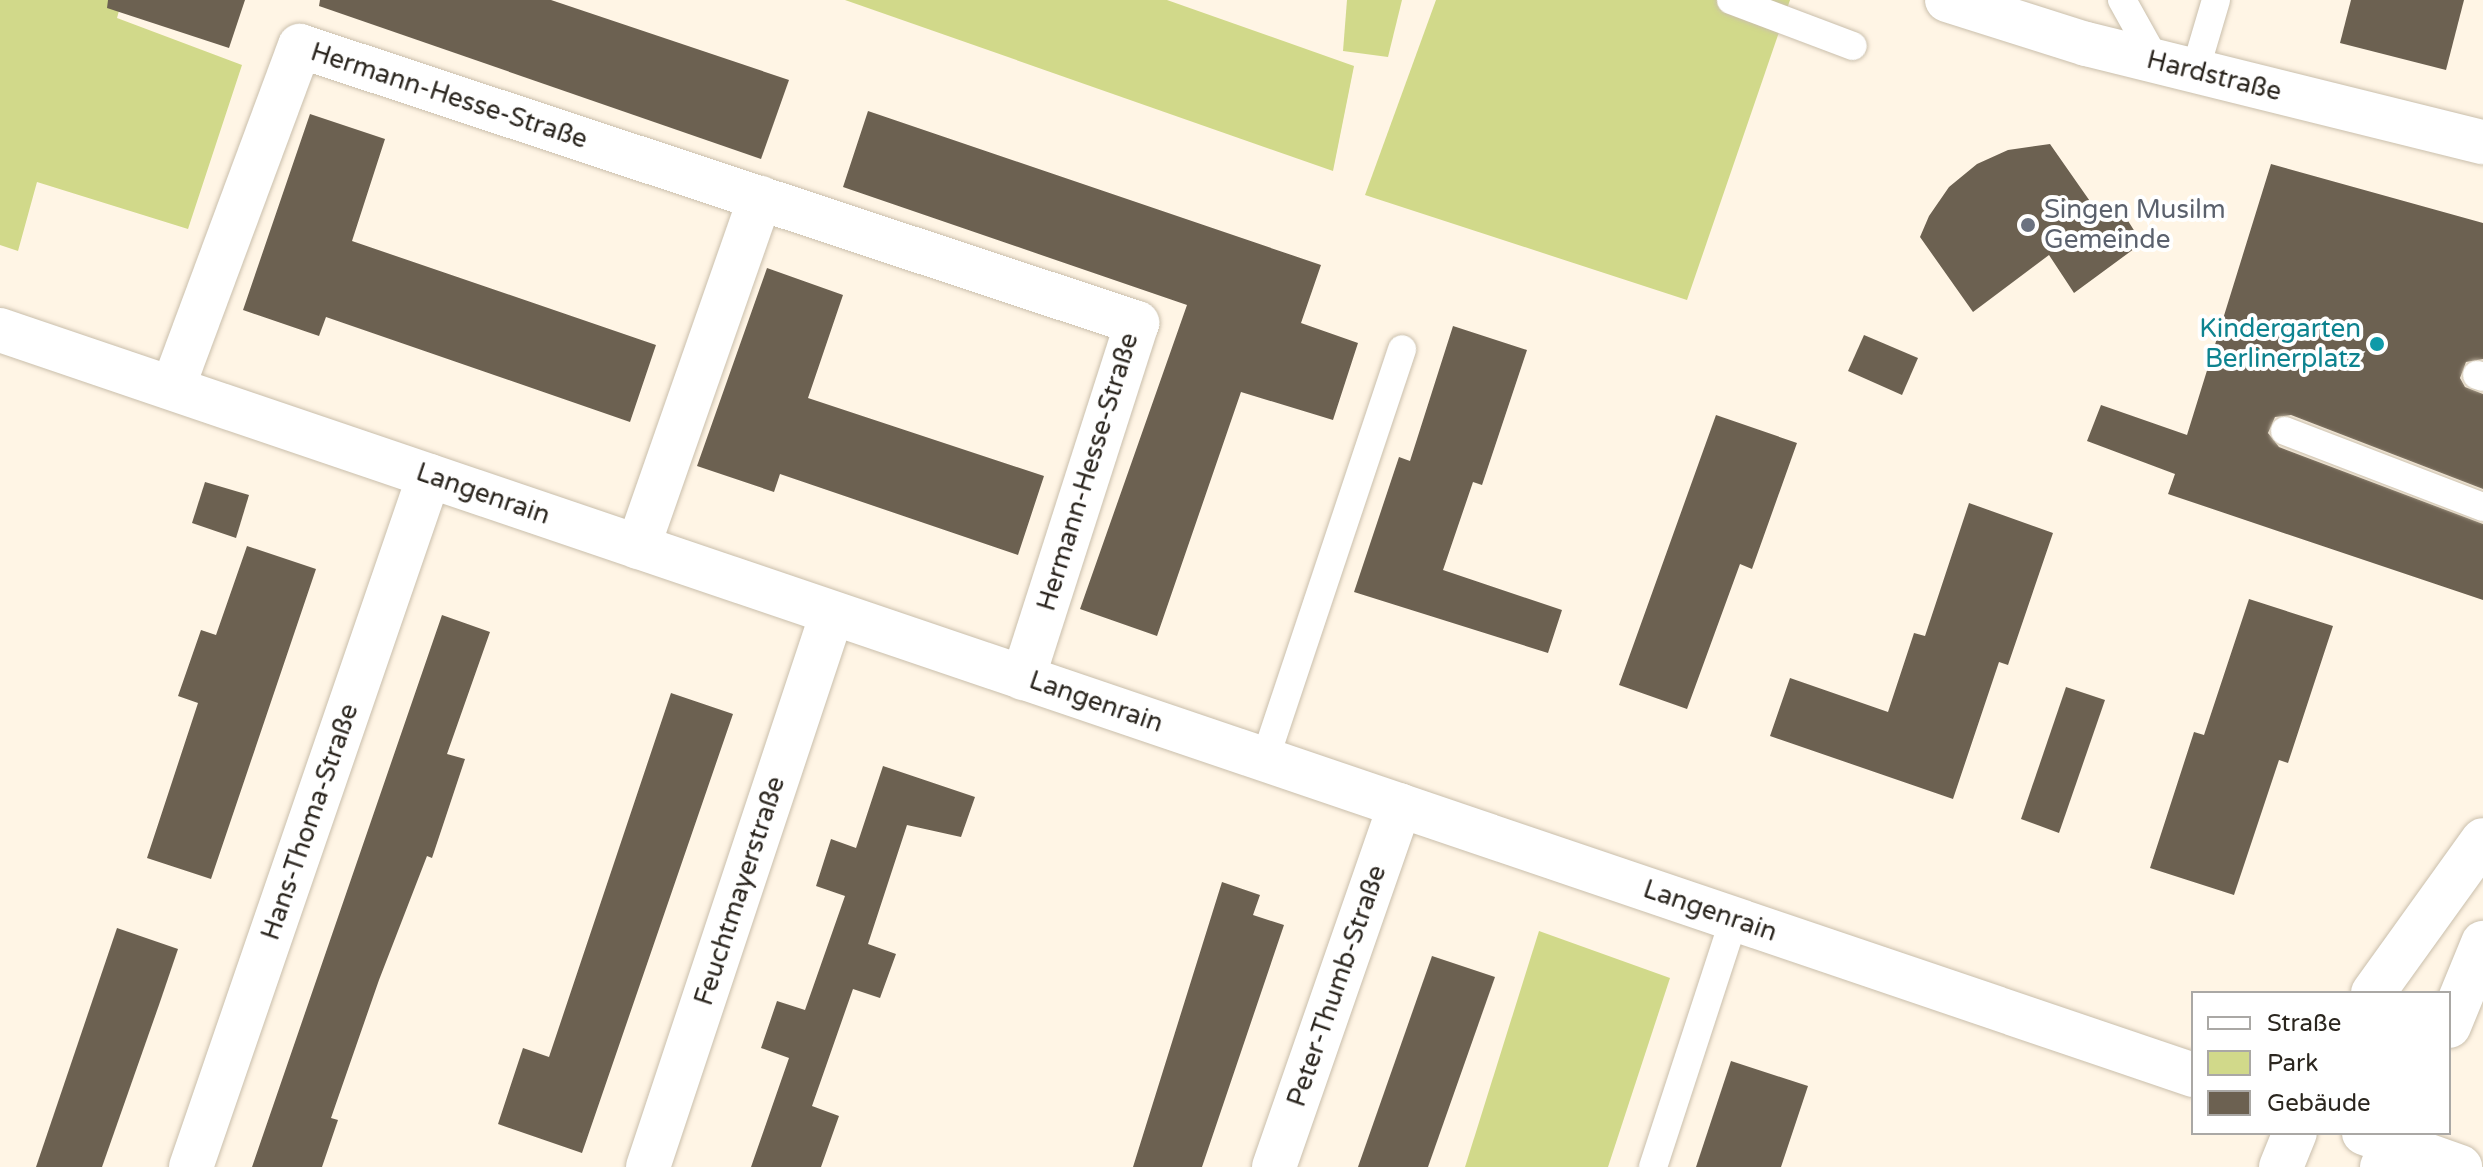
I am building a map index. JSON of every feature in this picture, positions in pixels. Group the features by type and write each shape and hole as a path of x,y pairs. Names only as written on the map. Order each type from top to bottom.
{"street":[{"name":"Hardstraße","path":"1947,0 2175,66 2483,142"},
{"name":"Hermann-Hesse-Straße","path":"173,387 300,46 1137,323 1023,678"},
{"path":"638,547 760,198"},
{"name":"Langenrain","path":"0,330 2191,1074"},
{"name":"Hans-Thoma-Straße","path":"191,1167 429,476"},
{"name":"Feuchtmayerstraße","path":"648,1167 832,614"},
{"name":"Peter-Thumb-Straße","path":"1274,1167 1400,805"},
{"path":"2374,991 2483,840"},
{"path":"2451,1021 2483,943"},
{"path":"2281,1167 2294,1135"},
{"path":"2385,1144 2460,1167"}],"lane":[{"path":"1731,0 1853,46"},
{"path":"2122,0 2175,66 2216,0"},
{"path":"1265,759 1402,349"},
{"path":"2285,431 2483,507"},
{"path":"1653,1167 1734,919"}],"green space":[{"path":"0,0 122,0 117,18 242,65 188,229 37,182 18,251 0,245"},
{"path":"845,0 1167,0 1354,66 1333,171"},
{"path":"1347,0 1402,0 1388,57 1343,51"},
{"path":"1436,0 1790,0 1687,300 1365,195"},
{"path":"1539,931 1670,978 1608,1167 1465,1167"}],"building":[{"path":"108,0 245,0 229,48 107,8"},
{"path":"320,0 551,0 789,80 761,159 319,6"},
{"path":"2351,0 2464,0 2446,70 2340,43"},
{"path":"868,111 1321,265 1301,323 1358,343 1333,420 1241,392 1157,636 1080,609 1187,305 843,187"},
{"path":"310,114 385,139 352,241 656,345 630,422 326,317 319,336 243,310"},
{"name":"Singen Musilm Gemeinde","path":"2050,144 2101,217 2118,205 2142,243 2074,293 2049,255 1973,312 1920,237 1929,216 1949,187 1977,164 2008,150"},
{"path":"2271,164 2483,223 2483,359 2466,362 2460,378 2465,387 2483,394 2483,489 2291,415 2275,417 2268,433 2279,447 2483,524 2483,600 2168,494 2175,474 2087,441 2101,405 2187,435"},
{"path":"767,268 843,295 808,398 1044,476 1018,555 780,474 774,492 697,466"},
{"path":"1453,326 1527,350 1482,485 1473,482 1443,570 1562,610 1548,653 1354,592 1399,457 1410,461"},
{"path":"1864,335 1918,358 1902,395 1848,371"},
{"path":"1716,415 1797,443 1752,569 1740,564 1687,709 1619,685"},
{"path":"205,482 249,495 236,538 192,523"},
{"path":"1969,503 2053,533 2008,665 1999,662 1953,799 1770,736 1790,678 1888,712 1914,633 1925,636"},
{"path":"247,546 316,569 211,879 147,858 198,703 178,696 201,630 216,635"},
{"path":"2249,599 2333,626 2288,763 2279,760 2234,895 2150,868 2194,732 2204,735"},
{"path":"442,615 490,632 447,754 465,759 432,858 427,856 379,980 331,1118 338,1120 322,1167 252,1167"},
{"path":"2066,687 2105,700 2059,833 2021,819"},
{"path":"671,693 733,714 582,1153 498,1124 523,1048 549,1057"},
{"path":"883,766 975,797 961,837 907,825 868,944 896,954 880,998 853,989 812,1106 839,1116 821,1167 751,1167 789,1058 761,1048 777,1001 805,1010 845,896 816,886 831,839 856,848"},
{"path":"1222,882 1260,895 1253,915 1284,925 1202,1167 1133,1167"},
{"path":"117,928 178,949 102,1167 36,1167"},
{"path":"1432,956 1495,977 1428,1167 1358,1167"},
{"path":"1731,1061 1808,1086 1781,1167 1696,1167"}],"place":[{"name":"Singen Musilm Gemeinde","path":"2028,225"},
{"name":"Kindergarten Berlinerplatz","path":"2377,344"}]}
